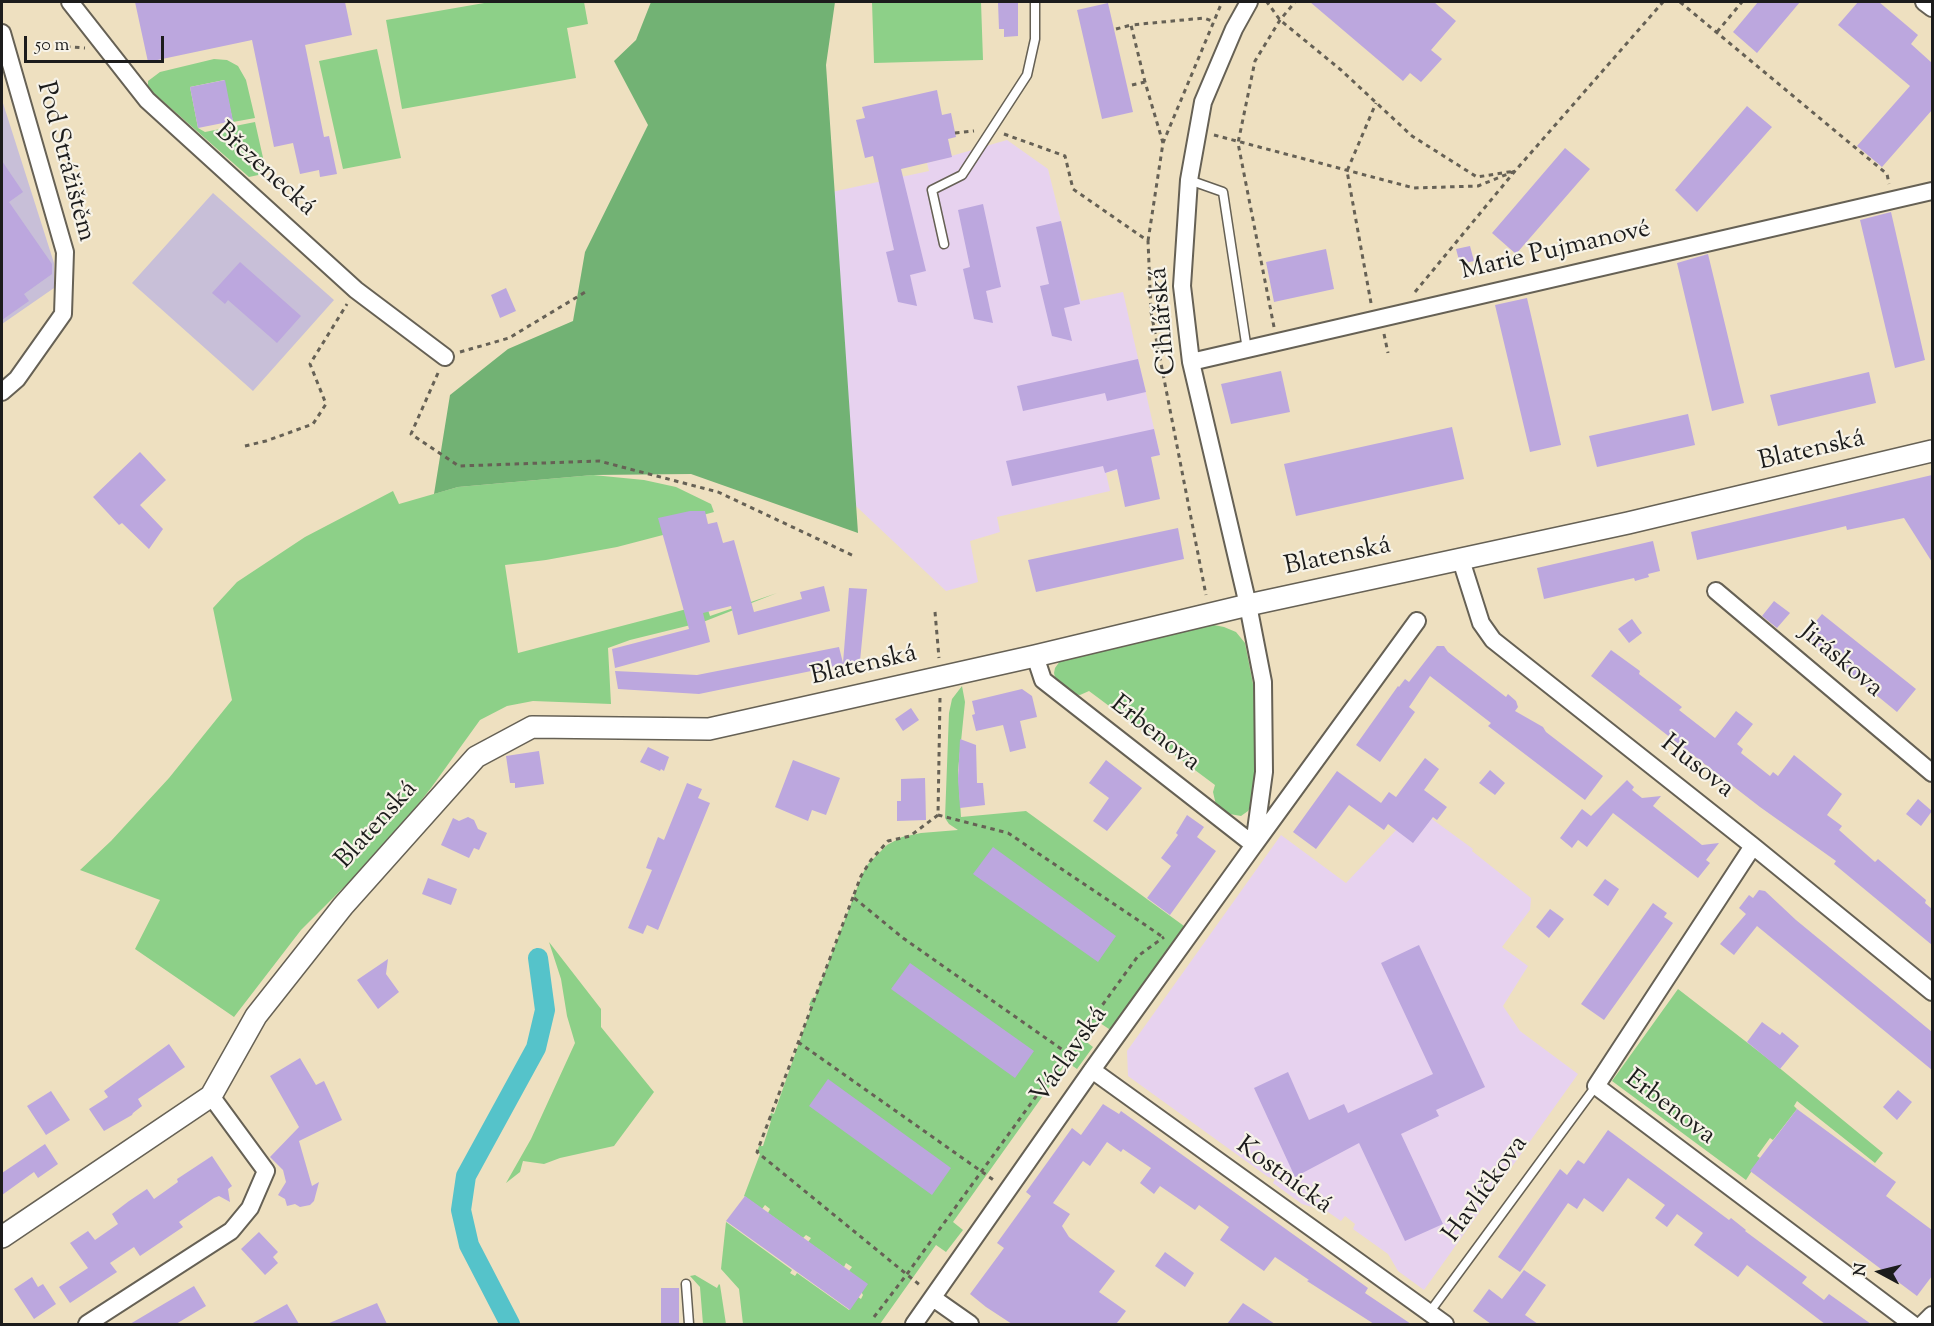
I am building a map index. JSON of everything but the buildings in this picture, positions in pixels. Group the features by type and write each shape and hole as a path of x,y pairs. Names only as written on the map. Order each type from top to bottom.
{"street":[{"name":"Březenecká","path":"70,2 147,100 356,290 445,357"},
{"name":"Cihlářská","path":"1248,605 1191,362 1182,286 1189,180 1203,102 1234,29 1249,2"},
{"path":"1924,2 1932,8"},
{"name":"Pod Strážištěm","path":"2,33 65,252 63,314 17,379 2,392"},
{"name":"Marie Pujmanové","path":"1191,362 1932,191"},
{"name":"Blatenská","path":"2,1237 211,1096 256,1016 343,906 476,757 532,727 709,729 1035,656 1248,605 1628,523 1932,451"},
{"name":"Husova","path":"1461,560 1481,623 1493,640 1753,846 1932,992"},
{"name":"Jiráskova","path":"1716,591 1932,773"},
{"name":"Václavská","path":"1248,605 1263,682 1264,772 1254,845"},
{"name":"Václavská","path":"914,1324 1179,948 1417,621"},
{"name":"Erbenova","path":"1035,656 1043,680 1254,845"},
{"name":"Erbenova","path":"1753,846 1596,1086 1912,1324"},
{"name":"Kostnická","path":"1092,1071 1424,1319 1445,1324"},
{"path":"87,1324 231,1231 250,1208 266,1172 211,1096"},
{"path":"933,1297 970,1324"},
{"path":"1923,1324 1932,1315"}],"lane":[{"path":"944,244 932,190 962,175 1027,75 1035,39 1035,2"},
{"path":"1189,180 1223,192 1247,350"},
{"name":"Havlíčkova","path":"1424,1319 1596,1086"},
{"path":"686,1284 689,1324"}],"path":[{"path":"1209,614 1151,312 1148,241 1163,142 1212,21 1222,2"},
{"path":"1266,2 1280,20 1412,136 1477,177 1515,171"},
{"path":"1277,342 1238,143 1255,61 1280,20 1295,2"},
{"path":"1412,311 1413,294 1515,171 1663,2"},
{"path":"1680,2 1887,174 1890,201"},
{"path":"1717,32 1742,2"},
{"path":"1116,29 1131,25 1204,18 1212,21"},
{"path":"1131,25 1163,142"},
{"path":"1132,85 1145,82"},
{"path":"1374,320 1347,171 1376,103"},
{"path":"955,133 992,130 1065,156 1073,189 1148,241"},
{"path":"1198,130 1238,143 1414,189 1478,186 1515,171"},
{"path":"245,446 313,424 326,404 310,364 356,290"},
{"path":"587,291 509,338 445,357 411,434 459,466 599,461 718,492 854,556"},
{"path":"1385,338 1388,353"},
{"path":"935,612 940,677 938,815"},
{"path":"933,1297 757,1152 861,876 871,860 888,841 909,836 938,815"},
{"path":"938,815 1008,833 1179,948"},
{"path":"853,897 903,938 1092,1071"},
{"path":"874,1317 1138,956 1164,938"},
{"path":"798,1042 1008,1190"}],"shaded area":[{"path":"2,100 54,263 54,288 2,324"},
{"path":"1007,140 1048,169 1081,301 1123,292 1160,455 1147,458 1148,462 1106,473 1110,491 997,517 1000,532 970,541 978,582 946,591 733,390 813,196 929,171 927,163"},
{"path":"213,193 334,300 253,391 132,283"},
{"path":"1417,808 1473,849 1472,851 1531,898 1530,910 1502,947 1528,966 1503,1006 1520,1031 1578,1074 1424,1290 1398,1271 1388,1254 1353,1229 1355,1224 1345,1216 1341,1221 1328,1212 1302,1204 1273,1183 1275,1179 1268,1177 1128,1076 1127,1051 1281,835 1346,883"}],"green space":[{"path":"490,2 584,2 588,24 567,28 576,78 402,109 386,20"},
{"path":"651,2 835,2 826,65 858,533 691,474 593,475 458,487 434,494 450,395 508,349 573,321 585,252 648,125 614,61 636,40"},
{"path":"872,2 981,2 983,60 874,63"},
{"path":"377,49 401,158 343,169 319,61"},
{"path":"214,59 227,60 238,66 246,80 255,118 233,122 224,80 190,87 198,128 205,132 255,122 266,171 263,174 249,177 148,88 148,81 160,72"},
{"path":"593,475 644,480 676,487 711,504 714,512 703,515 705,524 617,547 505,565 518,653 706,604 710,616 777,593 703,622 630,640 608,648 611,704 533,701 507,706 480,720 431,788 384,847 301,930 234,1017 135,949 160,900 80,870 111,841 169,778 232,700 213,608 237,582 305,537 393,491 399,504 458,487"},
{"path":"1209,624 1236,632 1245,643 1254,689 1256,729 1254,781 1251,806 1241,816 1224,813 1216,805 1213,792 1215,785 1089,691 1080,695 1072,694 1056,682 1054,673 1060,661"},
{"path":"962,686 965,702 958,771 961,817 1026,811 1184,926 1111,1028 1097,1021 1084,1040 1093,1047 1077,1069 1067,1062 953,1222 963,1230 946,1252 936,1245 880,1324 743,1324 739,1289 721,1269 726,1222 792,1270 790,1273 795,1276 797,1273 849,1310 858,1297 861,1299 863,1295 849,1271 852,1267 846,1263 844,1267 808,1242 811,1238 806,1235 803,1238 768,1213 770,1209 765,1205 762,1209 744,1196 760,1154 757,1152 759,1146 763,1146 771,1121 769,1120 771,1113 774,1114 812,1006 809,1005 812,998 815,998 868,864 887,845 902,837 958,830 945,818 949,713 952,699"},
{"path":"549,942 601,1009 601,1027 654,1092 614,1146 560,1158 544,1164 523,1161 520,1172 506,1183 531,1139 575,1043 567,1016 561,979"},
{"path":"1678,989 1771,1061 1883,1153 1875,1163 1797,1101 1794,1106 1797,1109 1773,1140 1770,1138 1757,1156 1760,1158 1746,1180 1612,1081"},
{"path":"695,1275 717,1288 720,1285 726,1324 703,1324 700,1287 690,1276"}],"waterway":[{"path":"510,1324 469,1245 461,1210 466,1176 536,1048 545,1010 538,958"}]}
